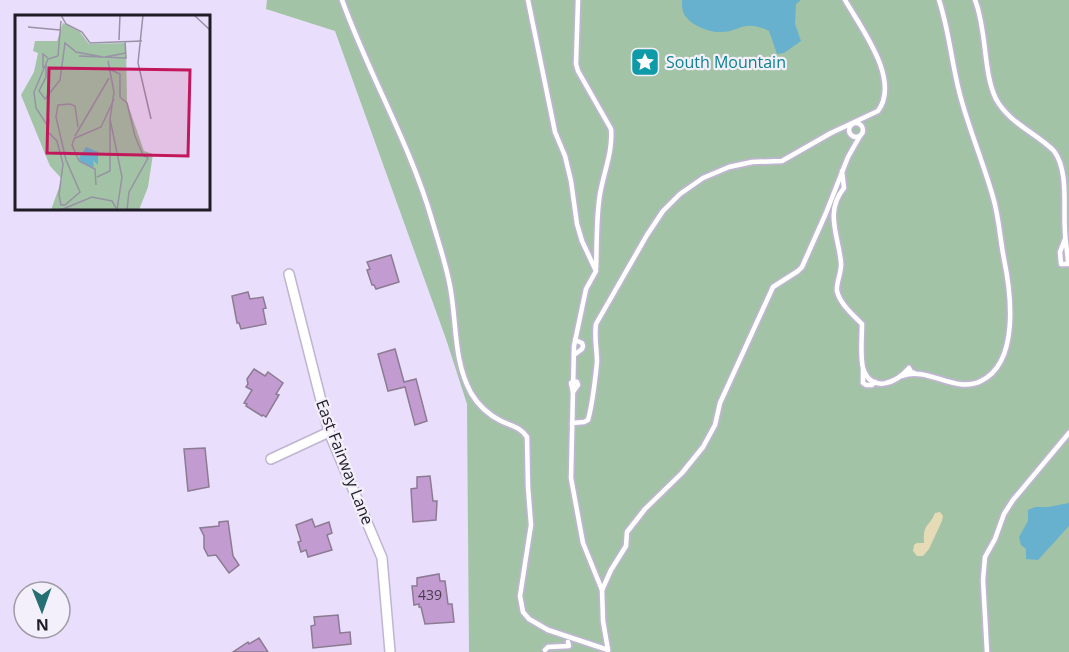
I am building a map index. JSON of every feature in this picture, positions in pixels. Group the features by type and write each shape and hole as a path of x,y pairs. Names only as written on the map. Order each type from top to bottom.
{"street":[{"name":"East Fairway Lane","path":"289,274 329,432 382,558 390,652"},
{"path":"271,459 329,432"}],"lane":[{"path":"342,0 356,39 424,195 450,283 459,358 467,384 472,395 485,410 502,422 520,429 527,437 531,525 520,596 521,605 529,619 548,630 609,651"},
{"path":"528,0 555,132 565,156 577,224 596,271"},
{"path":"578,0 576,64 611,129 612,140 611,154 600,195 596,271 586,289 575,340 570,478 583,543 602,590 603,621 609,651"},
{"path":"572,423 588,420 597,362 594,333 596,324 630,262 663,211 680,194 712,174 740,164 782,161 831,133 848,128 878,111 882,105 885,99 885,86 881,68 872,45 844,0"},
{"path":"842,172 844,188 835,201 835,236 841,264 837,290 846,308 862,324 863,367 866,375 875,382 886,384 902,376 909,368 911,372 954,383 967,384 982,381 994,371 1007,344 1011,319 1009,275 995,205 961,101 939,0"},
{"path":"975,0 982,21 991,85 996,99 1025,129 1053,151 1062,163 1065,183 1065,239 1068,264 1060,264 1060,252 1065,239"},
{"path":"835,191 837,179 856,138 864,128 866,117"},
{"path":"848,128 857,123 864,128"},
{"path":"848,128 856,138"},
{"path":"602,590 626,546 627,532 645,509 682,473 703,447 715,425 720,403 773,287 801,267 842,180"},
{"path":"1064,205 1069,209"},
{"path":"1065,230 1069,222"},
{"path":"586,249 597,248"},
{"path":"574,355 583,346 575,340"},
{"path":"987,652 983,580 985,557 995,539 1004,514 1013,500 1069,433"},
{"path":"562,634 568,642"},
{"path":"544,650 548,647 569,646 568,642 575,638"}],"green space":[{"path":"267,0 1069,0 1069,652 469,652 467,404 446,339 335,31 266,9"}],"sand":[{"path":"940,512 943,516 942,521 929,549 923,556 917,556 913,551 914,545 924,543 925,528 935,513"}],"water":[{"path":"682,0 801,0 796,4 795,24 801,41 784,53 777,54 769,31 753,26 725,32 706,29 685,16"},
{"path":"1069,503 1069,526 1038,560 1026,559 1026,549 1021,545 1019,537 1028,521 1028,510"}],"building":[{"path":"391,255 399,282 376,289 372,285 367,270 370,269 367,262"},
{"path":"248,292 250,299 263,297 266,324 241,329 237,323 232,296"},
{"path":"395,349 404,382 416,379 427,421 415,425 405,387 388,391 378,354"},
{"path":"254,369 265,376 268,372 283,383 266,417 244,403 252,390 246,387 247,379"},
{"path":"205,448 209,487 188,491 184,449"},
{"path":"430,476 433,501 437,501 436,520 413,522 411,489 417,488 417,477"},
{"path":"312,519 315,527 329,522 332,533 327,535 332,550 308,557 306,550 301,552 298,542 301,541 296,525"},
{"path":"228,521 233,556 239,565 229,573 216,555 208,556 200,528 219,526 219,522"},
{"path":"439,574 440,581 445,581 448,604 452,604 454,622 425,624 421,607 419,604 414,605 412,586 417,586 417,578"},
{"path":"338,615 340,633 350,632 351,644 313,648 311,626 315,625 314,617"},
{"path":"259,638 268,652 233,652 248,642 249,644"}],"place":[{"name":"South Mountain","path":"645,62"}]}
